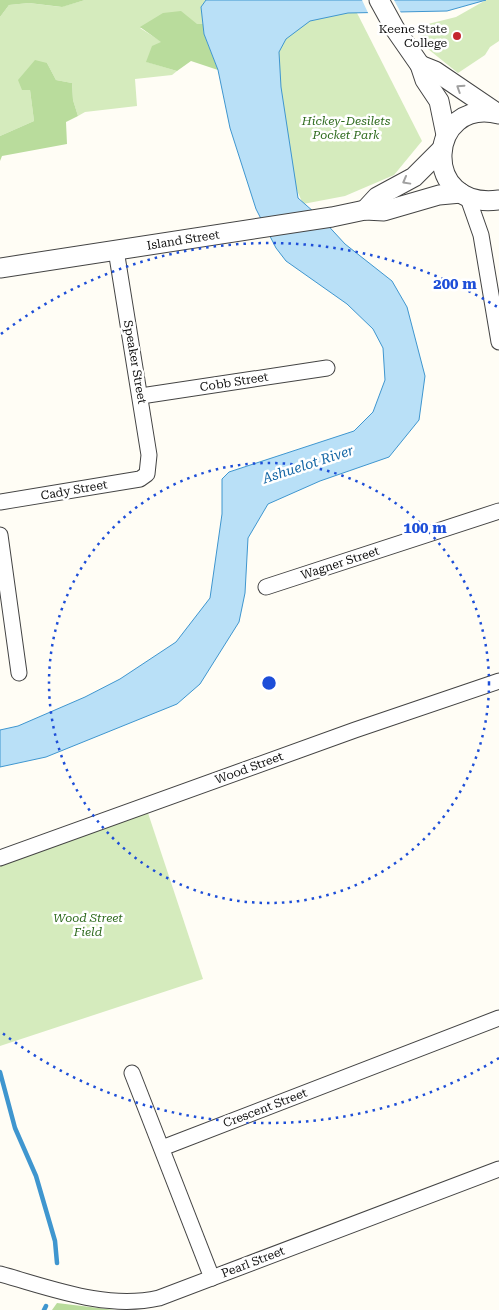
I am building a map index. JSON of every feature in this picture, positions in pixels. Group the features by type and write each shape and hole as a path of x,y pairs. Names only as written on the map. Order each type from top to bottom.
{"street":[{"path":"380,0 395,29 420,65 425,80 439,101 444,142 441,164 446,178 464,195 481,234 499,342"},
{"path":"420,65 435,71 498,113"},
{"name":"Island Street","path":"365,210 377,198 414,177 444,142 456,123 468,115 483,112 498,113"},
{"name":"Island Street","path":"0,268 332,217 365,210 384,211 439,195 464,195 494,201"},
{"path":"481,234 483,217 494,201"},
{"name":"Speaker Street","path":"116,250 150,455 147,474"},
{"name":"Cobb Street","path":"141,396 327,368"},
{"name":"Cady Street","path":"0,502 140,479 147,474"},
{"name":"Wagner Street","path":"266,588 499,511"},
{"path":"0,535 19,673"},
{"name":"Wood Street","path":"0,858 355,730 499,681"},
{"name":"Crescent Street","path":"162,1148 499,1018"},
{"path":"132,1073 212,1278"},
{"name":"Pearl Street","path":"0,1274 85,1297 129,1306 160,1298 499,1169"}],"green space":[{"path":"0,0 85,0 62,7 29,3 9,5 0,17"},
{"path":"85,0 206,0 201,7 203,24 140,28 162,42 147,62 177,71 172,75 135,79 137,106 85,112 78,116 73,100 72,83 56,80 47,63 30,90 34,121 0,136 0,17 9,5 29,3 61,7"},
{"path":"486,0 499,0 499,41 490,47 485,55 458,73 428,49 417,30 420,26 456,17"},
{"path":"181,11 197,24 203,24 204,34 218,70 191,61 177,71 146,62 152,46 161,42 140,27 163,13"},
{"name":"Hickey-Desilets Pocket Park","path":"356,11 422,141 394,175 345,196 303,204 293,181 269,74 292,20"},
{"path":"35,60 47,63 56,80 72,83 73,100 78,116 66,122 67,144 2,156 0,161 0,136 34,121 30,90 22,90 18,80"},
{"name":"Wood Street Field","path":"148,813 203,979 0,1046 0,862"},
{"path":"57,1303 115,1310 52,1310"}],"water":[{"name":"Ashuelot River","path":"206,0 486,0 447,11 348,13 310,21 286,39 279,52 281,87 298,198 322,219 345,244 392,281 407,307 425,376 419,420 389,457 320,481 268,504 248,538 245,593 239,622 200,684 177,704 46,757 0,767 0,730 18,726 85,697 120,679 176,642 210,598 222,514 222,479 229,472 354,431 373,412 385,380 383,348 373,329 347,304 286,261 276,248 256,209 230,128 218,70 204,34 201,7"}],"pier":[{"path":"362,0 394,0 401,13 369,15"}],"waterway":[{"path":"0,1072 15,1128 36,1176 55,1241 57,1263"},
{"path":"44,1310 46,1306"}],"place":[{"name":"Keene State College","path":"457,36"}]}
